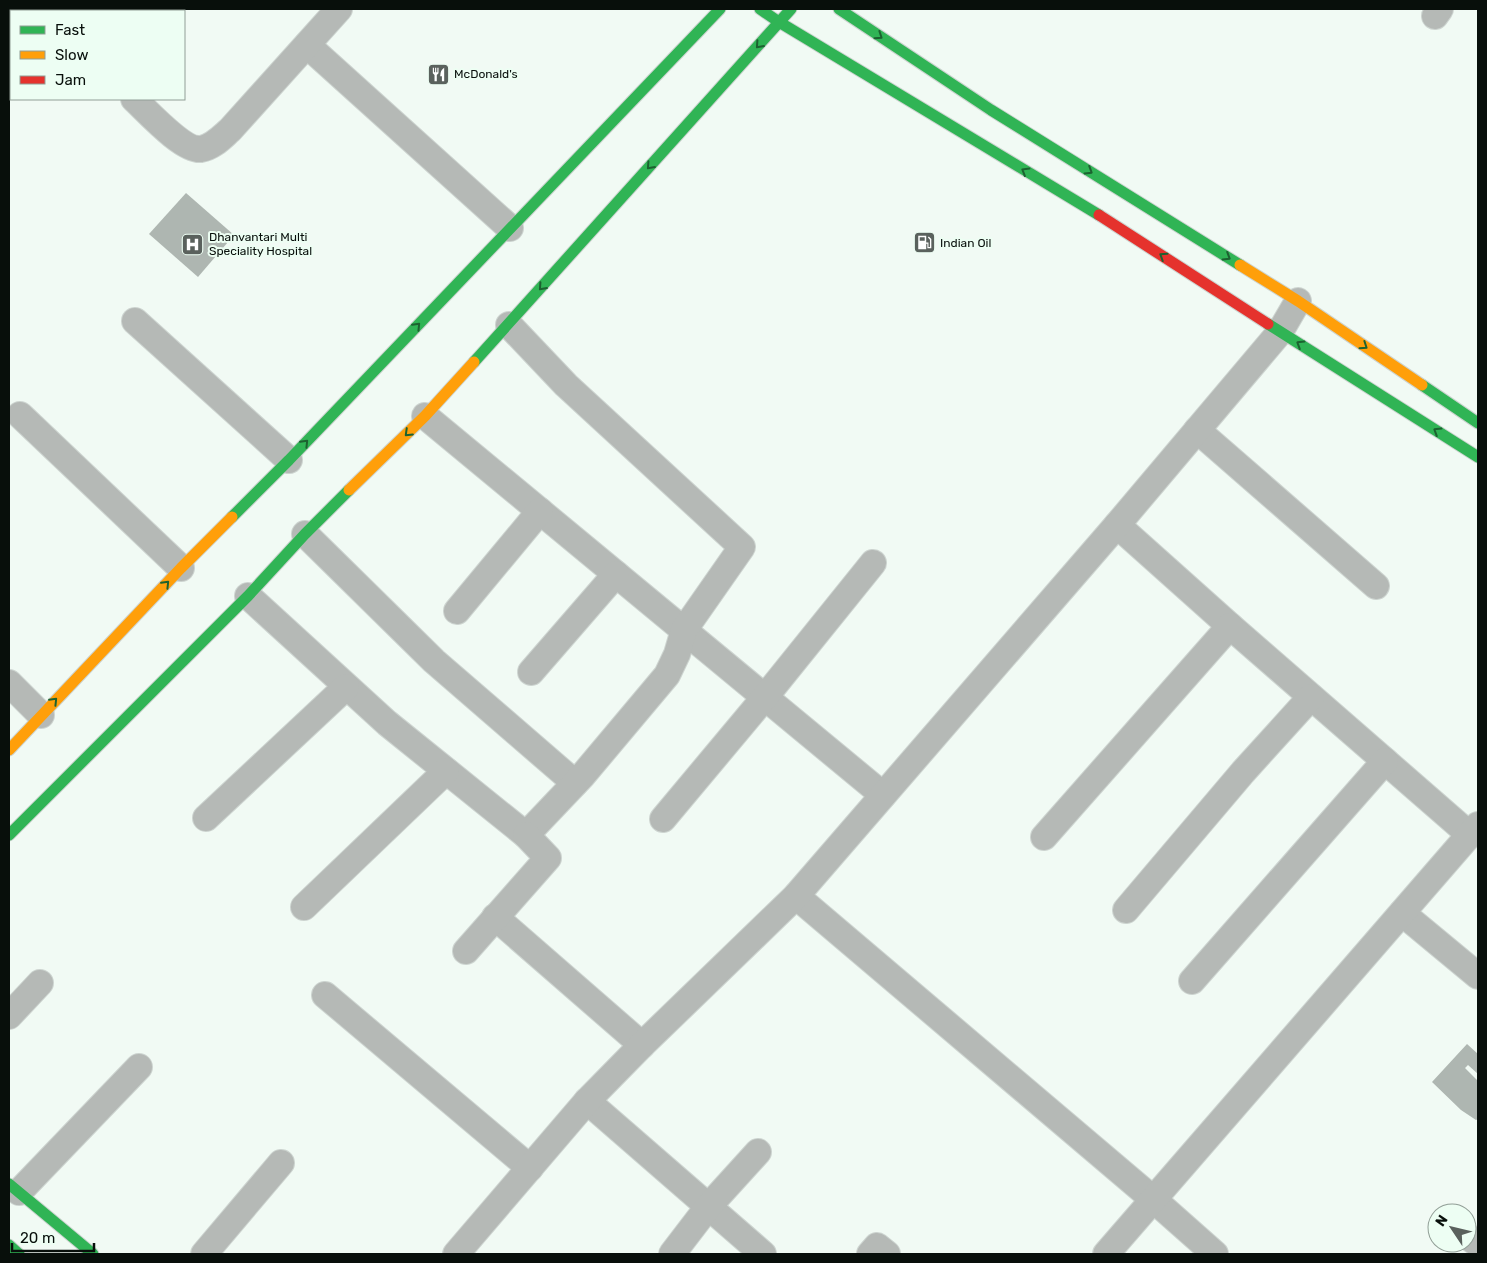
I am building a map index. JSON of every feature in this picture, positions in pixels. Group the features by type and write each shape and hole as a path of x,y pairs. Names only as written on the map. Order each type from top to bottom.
{"street":[{"path":"135,100 170,133 188,146 200,149 214,143 230,130 339,9"},
{"path":"9,750 181,568 289,460 720,9"},
{"path":"760,9 1076,201 1478,457"},
{"path":"9,835 248,596 305,534 425,416 509,325 791,9"},
{"path":"839,9 991,110 1298,301 1478,423"},
{"path":"307,45 510,228"},
{"path":"456,1254 587,1101 796,896 1117,525 1280,332 1298,301"},
{"path":"135,322 289,460"},
{"path":"509,325 566,385 742,547 684,630 677,654 667,675 575,783 526,835"},
{"path":"20,415 181,568"},
{"path":"425,416 883,795"},
{"path":"1197,430 1376,586"},
{"path":"457,610 540,511"},
{"path":"1106,1254 1476,829 1384,761 1117,525"},
{"path":"305,534 434,661 575,783"},
{"path":"663,819 765,697 873,562"},
{"path":"531,672 616,574"},
{"path":"248,596 387,723 526,835 548,858 466,951"},
{"path":"1044,837 1230,626"},
{"path":"9,683 41,715"},
{"path":"206,818 346,687"},
{"path":"1126,910 1243,772 1311,697"},
{"path":"1192,981 1384,761"},
{"path":"304,907 446,771"},
{"path":"796,896 1215,1254"},
{"path":"1402,913 1478,976"},
{"path":"495,917 642,1045"},
{"path":"9,1016 40,983"},
{"path":"325,995 530,1168"},
{"path":"93,1254 14,1188 139,1067"},
{"path":"587,1101 763,1254"},
{"path":"672,1254 708,1207 758,1152"},
{"path":"204,1254 281,1163"},
{"path":"9,1245 19,1254"},
{"path":"870,1254 877,1246 887,1254"}],"building":[{"path":"186,193 234,235 198,277 149,234"},
{"path":"1467,1044 1478,1054 1478,1074 1468,1065 1465,1068 1478,1081 1478,1119 1476,1120 1461,1110 1432,1082"}],"traffic: fast":[{"path":"232,517 289,460 720,9"},
{"path":"760,9 1099,215"},
{"path":"474,362 791,9"},
{"path":"839,9 991,110 1240,265"},
{"path":"1268,324 1478,457"},
{"path":"1422,385 1478,423"},
{"path":"9,835 248,596 305,534 349,490"},
{"path":"9,1184 93,1254"},
{"path":"9,1245 19,1254"}],"traffic: slow":[{"path":"1240,265 1298,301 1422,385"},
{"path":"349,490 425,416 474,362"},
{"path":"9,750 181,568 232,517"}],"traffic: jam":[{"path":"1099,215 1268,324"}],"place":[{"name":"McDonald's","path":"438,74"},
{"name":"Indian Oil","path":"924,243"},
{"name":"Dhanvantari Multi Speciality Hospital","path":"193,244"}]}
